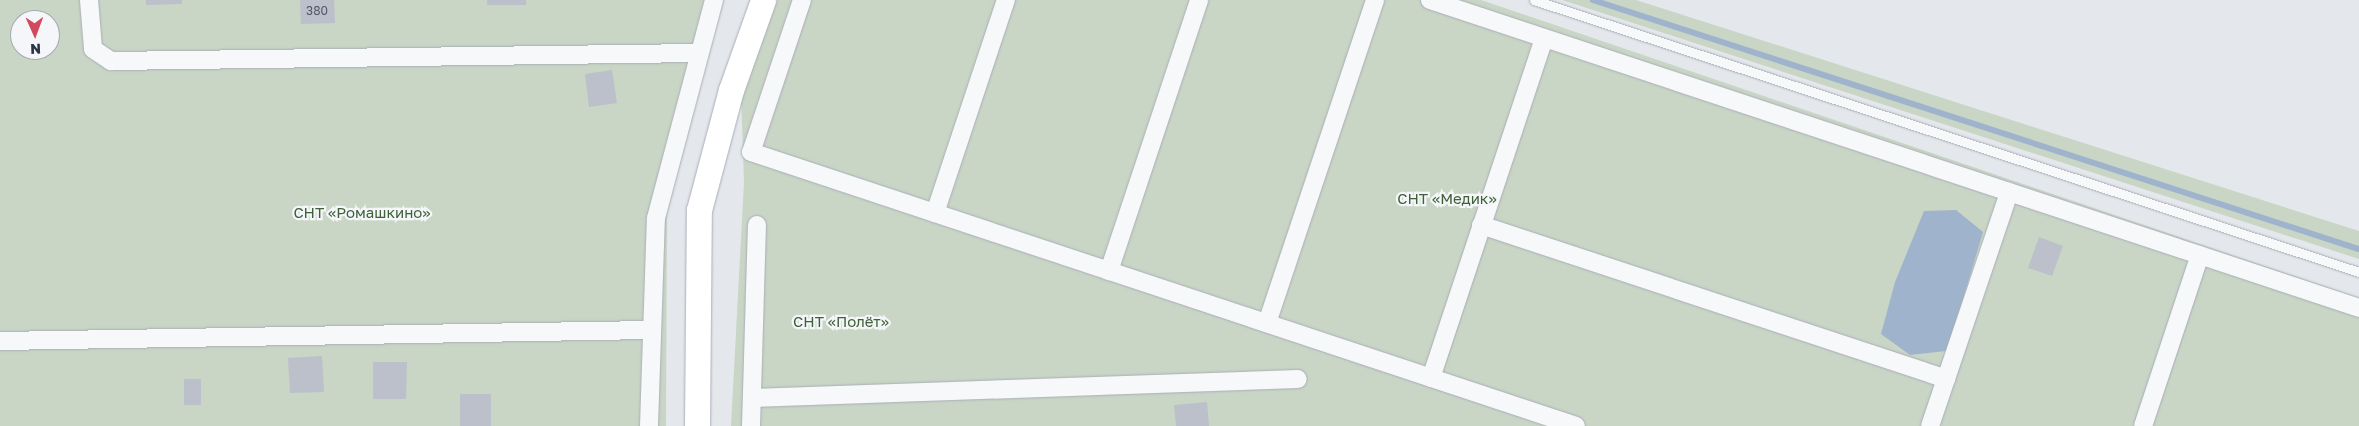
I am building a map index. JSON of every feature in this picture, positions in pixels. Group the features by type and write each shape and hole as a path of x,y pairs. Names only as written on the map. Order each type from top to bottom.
{"street":[{"path":"89,0 93,49 111,61 697,53"},
{"path":"649,426 656,218 697,53 714,0"},
{"path":"696,426 700,210 726,107 763,0"},
{"path":"802,0 751,152 1576,426"},
{"path":"935,213 1006,0"},
{"path":"1109,271 1199,0"},
{"path":"1267,323 1375,0"},
{"path":"1430,0 2359,308"},
{"path":"1431,378 1544,38"},
{"path":"1930,426 2009,192"},
{"path":"751,426 757,225"},
{"path":"1481,225 1946,379"},
{"path":"2142,426 2200,255"},
{"path":"0,341 651,330"},
{"path":"752,398 1298,379"}],"lane":[{"path":"1534,0 2359,272"}],"green space":[{"name":"СНТ «Ромашкино»","path":"0,0 723,0 667,213 666,426 0,426"},
{"name":"СНТ «Медик»","path":"774,0 1481,0 2359,298 2359,426 731,426 744,182 741,95"},
{"path":"1562,0 1636,0 2359,231 2359,259"}],"water":[{"path":"1956,210 1983,232 1963,299 1946,351 1910,355 1881,334 1895,282 1924,211"}],"building":[{"path":"146,0 182,0 182,4 146,5"},
{"path":"300,0 334,0 335,23 301,24"},
{"path":"487,0 526,0 526,5 487,5"},
{"path":"612,70 617,103 589,107 585,74"},
{"path":"2039,237 2063,246 2052,276 2028,268"},
{"path":"322,356 324,392 290,393 288,358"},
{"path":"373,362 407,362 406,399 373,399"},
{"path":"184,379 201,379 201,405 184,405"},
{"path":"460,394 491,394 491,426 460,426"},
{"path":"1207,402 1209,426 1176,426 1174,405"}],"waterway":[{"path":"1593,0 2359,249"}],"park label":[{"name":"СНТ «Полёт»","path":"841,322"}]}
